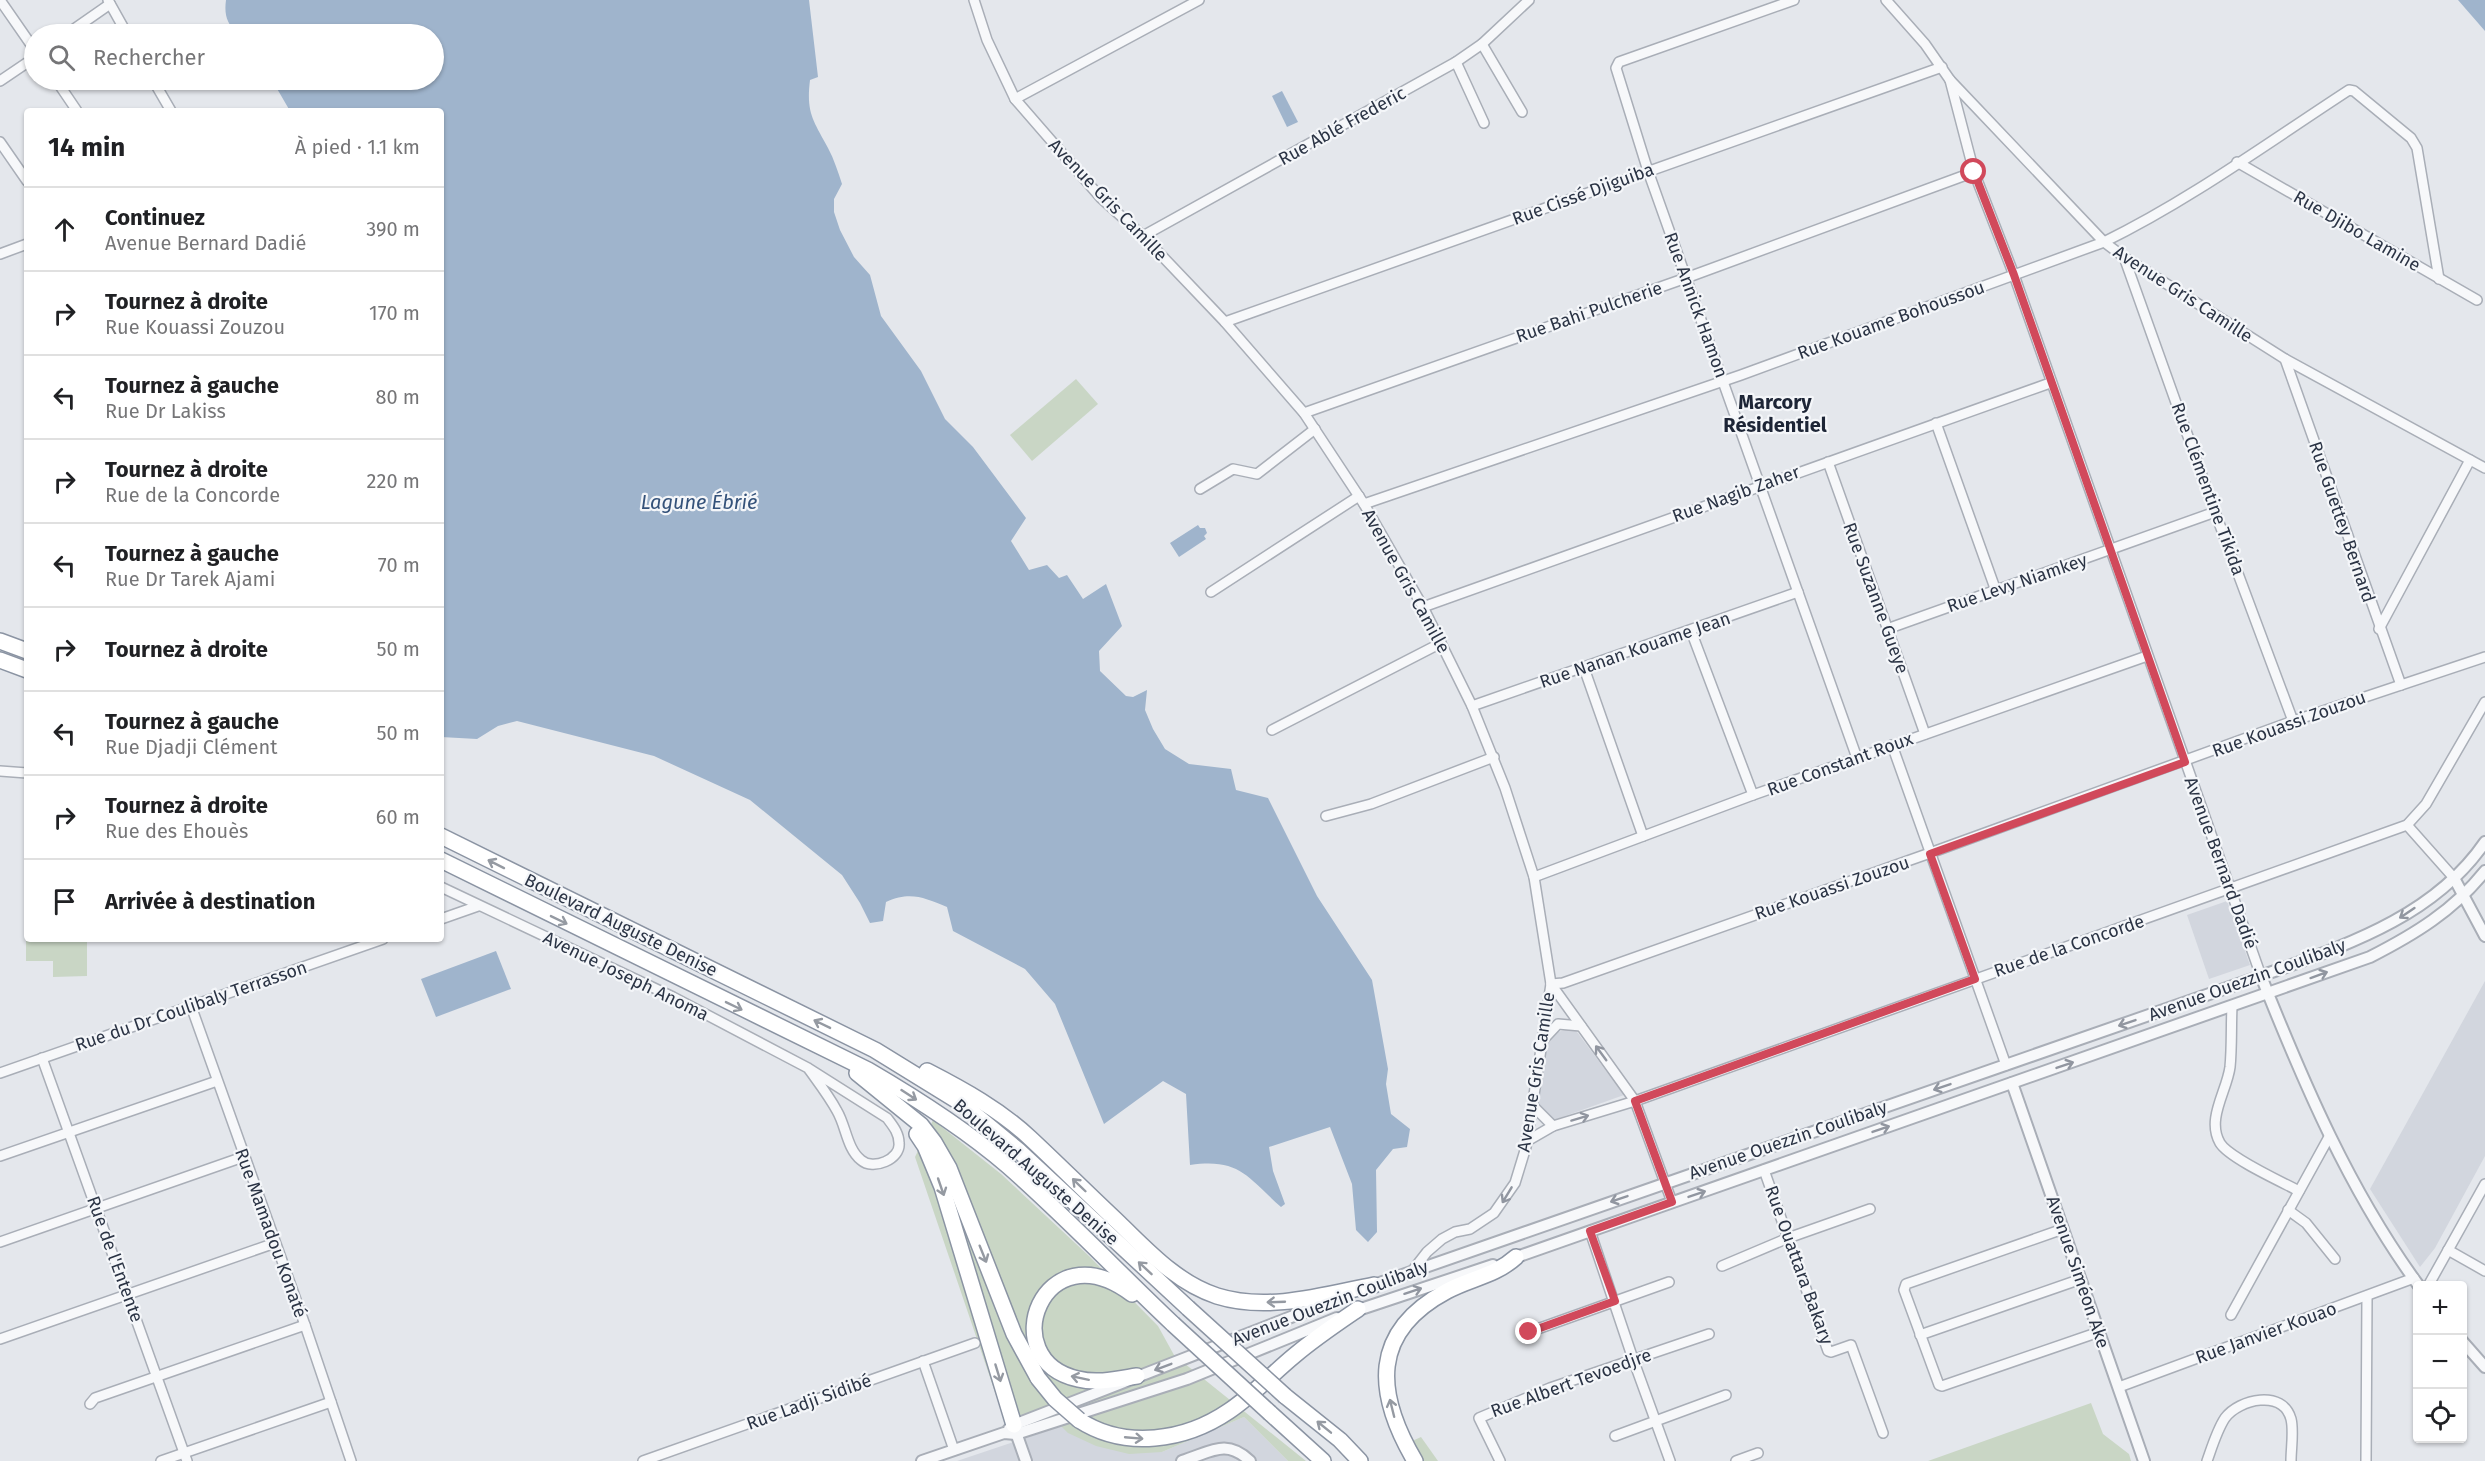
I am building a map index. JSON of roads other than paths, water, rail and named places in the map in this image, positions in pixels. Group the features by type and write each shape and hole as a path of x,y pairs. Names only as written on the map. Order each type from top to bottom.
{"highway":[{"path":"0,641 24,650"},
{"path":"0,660 24,669"},
{"name":"Boulevard Auguste Denise","path":"444,837 875,1050 969,1110 1018,1150 1188,1308 1285,1396 1340,1440 1360,1461"},
{"name":"Boulevard Auguste Denise","path":"444,862 839,1057 900,1089 948,1120 1007,1165 1173,1324 1323,1461"},
{"path":"444,871 506,894"},
{"path":"875,1050 927,1071 969,1092 1028,1136 1162,1265 1191,1284 1217,1296 1247,1301 1275,1302 1374,1285"},
{"path":"839,1057 921,1125 934,1142 949,1168 1014,1334 1038,1378 1055,1399 1093,1429 1114,1436 1137,1439 1163,1438 1208,1424 1253,1393 1324,1331 1358,1309"},
{"path":"890,1101 925,1146 942,1187 1011,1431"},
{"path":"1415,1461 1394,1418 1388,1390 1388,1352 1396,1334 1415,1311 1448,1291 1503,1269 1516,1257"},
{"path":"1137,1376 1096,1381 1078,1379 1064,1375 1050,1365 1039,1351 1034,1336 1034,1321 1038,1306 1046,1292 1066,1279 1090,1275 1123,1287 1173,1324"}],"street":[{"path":"0,0 24,35"},
{"name":"Avenue Gris Camille","path":"974,0 987,40 1015,99 1101,198 1143,236 1225,322 1304,413 1315,429 1362,500 1423,607 1472,706 1494,757 1534,877 1551,984 1543,1040 1527,1141 1515,1183 1494,1214 1470,1229 1455,1232 1442,1239 1427,1252 1413,1270"},
{"path":"1015,99 1199,0"},
{"name":"Rue Ablé Frederic","path":"1143,236 1456,62 1482,44 1529,0"},
{"name":"Rue Annick Hamon","path":"1794,0 1616,64 1648,171 1857,758"},
{"name":"Avenue Gris Camille","path":"1886,0 1904,19 1950,80 2104,242 2285,359 2485,468"},
{"path":"81,24 109,2 121,24"},
{"path":"1482,44 1522,112"},
{"path":"1456,62 1484,123"},
{"path":"0,81 24,65"},
{"name":"Rue Cissé Djiguiba","path":"1225,322 1942,67"},
{"name":"Avenue Bernard Dadié","path":"1950,80 1974,172 2014,275 2050,383 2261,976 2329,1137 2370,1210 2415,1281"},
{"path":"63,90 75,108"},
{"path":"159,90 169,108"},
{"name":"Rue Kouame Bohoussou","path":"1211,592 1362,500 1724,380 2104,242 2139,224 2352,90 2411,138 2417,148 2439,279"},
{"path":"0,142 24,177"},
{"name":"Rue Djibo Lamine","path":"2237,162 2477,300"},
{"name":"Rue Bahi Pulcherie","path":"1304,413 1686,278 1974,172"},
{"path":"0,254 24,245"},
{"name":"Rue Clémentine Tikida","path":"2124,257 2293,721"},
{"name":"Rue Guettey Bernard","path":"2285,359 2379,629 2401,685"},
{"name":"Rue Nagib Zaher","path":"1423,607 2050,383"},
{"path":"1936,423 1996,591"},
{"path":"1200,489 1233,469 1257,474 1315,429"},
{"path":"2379,629 2470,460"},
{"name":"Rue Suzanne Gueye","path":"1828,462 1925,734"},
{"name":"Rue Levy Niamkey","path":"1887,629 2215,512"},
{"name":"Rue Nanan Kouame Jean","path":"1472,706 1798,592"},
{"path":"1691,631 1753,795"},
{"path":"1272,730 1441,643"},
{"name":"Rue Constant Roux","path":"1534,877 1753,795 2147,656"},
{"name":"Rue Kouassi Zouzou","path":"1551,984 1563,983 1930,854 2293,721 2485,657"},
{"path":"1584,668 1643,836"},
{"name":"Rue de la Concorde","path":"1527,1141 1553,1126 1635,1101 2407,825 2426,804 2485,702"},
{"path":"1892,745 2006,1065"},
{"path":"1326,816 1371,804 1494,757"},
{"path":"0,771 24,773"},
{"path":"2407,825 2454,878 2485,936"},
{"name":"Avenue Ouezzin Coulibaly","path":"1011,1431 1137,1376 1413,1270 2360,940 2393,922 2454,878 2485,842"},
{"name":"Avenue Ouezzin Coulibaly","path":"922,1461 1011,1431 1187,1378 1358,1309 1516,1257 2370,957 2403,940 2463,898 2485,871"},
{"name":"Avenue Joseph Anoma","path":"444,889 673,997 808,1068 887,1118 897,1130 900,1145 896,1155 885,1162 873,1164 864,1163 857,1157 837,1111 808,1068"},
{"path":"444,918 478,906"},
{"name":"Rue du Dr Coulibaly Terrasson","path":"0,1073 374,942"},
{"path":"1551,984 1635,1101 1672,1202"},
{"name":"Rue Mamadou Konaté","path":"191,1006 351,1461"},
{"path":"2232,1006 2230,1065 2216,1118 2216,1131 2220,1144 2248,1165 2299,1191"},
{"path":"1543,1040 1558,1024 1581,1026"},
{"name":"Rue de l'Entente","path":"42,1058 185,1457"},
{"path":"0,1156 217,1081"},
{"name":"Avenue Siméon Ake","path":"2012,1083 2144,1461"},
{"path":"1532,1105 1553,1126"},
{"path":"2231,1315 2329,1137"},
{"path":"0,1242 243,1157"},
{"name":"Rue Ouattara Bakary","path":"1764,1170 1828,1351 1851,1345 1883,1433"},
{"path":"2431,1281 2485,1184"},
{"path":"1722,1266 1788,1238 1870,1209"},
{"path":"2288,1210 2306,1223 2335,1259"},
{"path":"2063,1229 1906,1284 1904,1290 1939,1386 2099,1332"},
{"path":"1590,1231 1654,1421 1670,1461"},
{"path":"0,1339 275,1243"},
{"path":"2448,1250 2485,1271"},
{"path":"1920,1335 2081,1279"},
{"path":"1529,1332 1669,1282"},
{"name":"Rue Janvier Kouao","path":"2118,1387 2367,1296 2413,1283"},
{"path":"2366,1461 2367,1296"},
{"path":"90,1404 95,1398 305,1325"},
{"name":"Rue Albert Tevoedjre","path":"1500,1461 1479,1418 1550,1388 1709,1334"},
{"name":"Rue Ladji Sidibé","path":"643,1461 664,1458 975,1343"},
{"path":"2467,1346 2485,1367"},
{"path":"923,1361 954,1450"},
{"path":"1615,1436 1726,1395"},
{"path":"2207,1461 2225,1418 2236,1406 2251,1401 2272,1401 2284,1406 2291,1419 2291,1461"},
{"path":"160,1461 185,1457 331,1402"},
{"path":"1011,1431 1026,1461"},
{"path":"1182,1461 1224,1447 1238,1450 1250,1461"},
{"path":"1736,1461 1758,1453"}],"water":[{"name":"Lagune Ébrié","path":"226,0 809,0 818,77 810,80 810,109 842,184 834,199 834,212 840,230 854,257 870,275 881,316 921,371 945,419 973,447 1026,518 1011,541 1029,570 1047,565 1059,578 1067,575 1083,599 1106,584 1122,626 1099,651 1100,671 1126,696 1133,697 1147,690 1145,710 1165,749 1189,764 1231,769 1236,790 1268,798 1317,896 1372,980 1388,1069 1386,1084 1391,1114 1410,1129 1407,1147 1393,1149 1376,1170 1377,1232 1368,1242 1356,1230 1352,1184 1330,1127 1269,1147 1273,1171 1285,1204 1281,1207 1242,1172 1232,1167 1221,1164 1190,1165 1186,1094 1163,1081 1104,1124 1055,1004 1025,969 953,931 947,907 917,897 903,897 886,902 883,921 870,923 842,875 750,800 654,756 517,721 498,726 477,739 444,737 444,108 288,108 278,90 444,90 444,24 230,24 225,10"},
{"path":"2458,0 2485,0 2485,31"},
{"path":"1282,91 1298,122 1287,127 1272,96"},
{"path":"1198,525 1200,528 1205,528 1206,539 1179,557 1170,543"},
{"path":"496,951 511,989 436,1017 421,979"}],"district":[{"name":"Marcory Résidentiel","path":"1775,414"}]}
